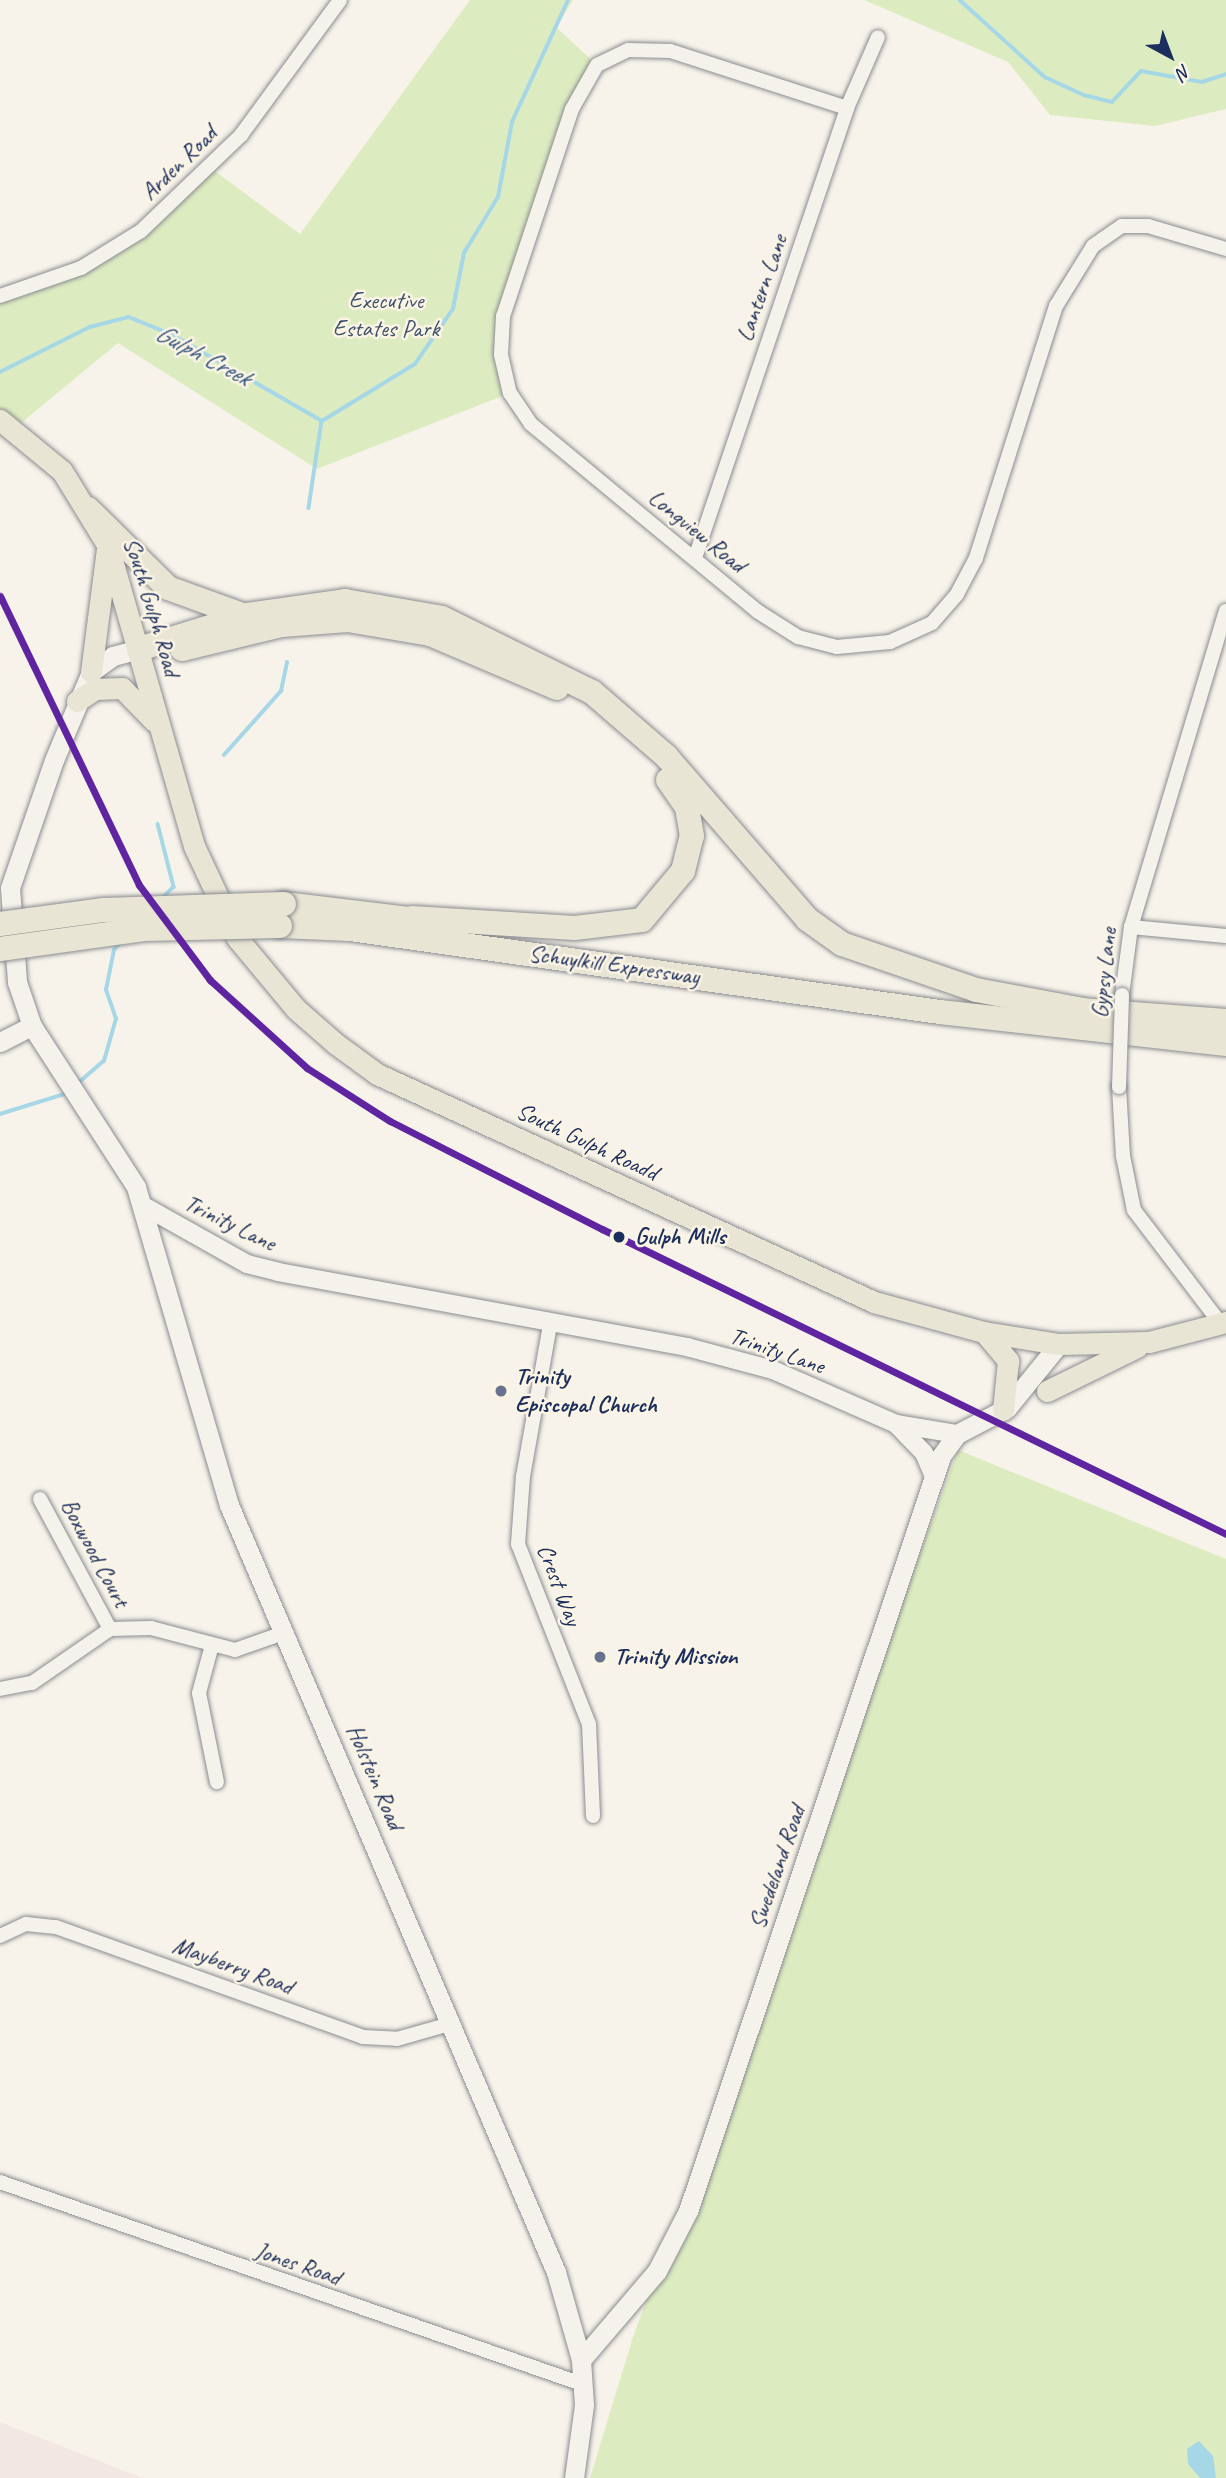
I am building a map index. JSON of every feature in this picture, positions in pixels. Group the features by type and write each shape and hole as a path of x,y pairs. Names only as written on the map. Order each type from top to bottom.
{"highway":[{"path":"88,509 181,597 247,615"},
{"path":"139,649 247,615 345,601 442,618 534,660 592,692 666,756 807,919 842,944 976,990 1094,1012"},
{"path":"139,649 178,650 282,625 348,620 430,634 583,699 660,769 687,807 692,836 683,872 642,920 575,928 411,918"},
{"name":"Schuylkill Expressway","path":"0,924 104,910 411,918 648,956 1094,1012 1226,1021"},
{"name":"Schuylkill Expressway","path":"0,949 144,929 282,915 350,929 940,1012 1226,1044"}],"main road":[{"name":"South Gulph Road","path":"0,420 62,471 88,509 108,546 194,846"},
{"path":"91,672 108,546"},
{"path":"91,672 113,656 139,649"},
{"name":"Trinity Lane","path":"91,672 77,701 10,888 16,982 32,1026 144,1206"},
{"path":"77,701 94,689 122,688 162,734"},
{"name":"South Gulph Roadd","path":"194,846 237,938 265,975 316,1027 377,1074 874,1302 984,1332 1059,1344"},
{"path":"0,1042 32,1026"},
{"name":"Holstein Road","path":"144,1206 229,1505 453,2023 556,2272 581,2360"},
{"path":"960,1432 1149,1342 1223,1323"},
{"path":"984,1332 1008,1361 1005,1409"},
{"path":"1005,1409 1059,1344 1149,1342"},
{"path":"1047,1391 1060,1368 1059,1344"},
{"name":"Swedeland Road","path":"581,2360 657,2271 688,2211 934,1476 960,1432"},
{"path":"574,2478 582,2384 581,2360"}],"street":[{"name":"Arden Road","path":"0,296 81,268 141,231 241,135 340,0"},
{"name":"Lantern Lane","path":"696,555 847,108 878,37"},
{"name":"Longview Road","path":"847,108 670,51 628,50 597,65 572,109 503,316 500,355 510,393 559,453 696,555 757,611 822,645 890,642 932,623 957,594 976,558 1072,272 1122,226 1148,226 1226,249"},
{"name":"Gypsy Lane","path":"1223,1323 1134,1210 1122,1156 1119,1087 1122,995 1131,926 1226,611"},
{"path":"1131,926 1226,936"},
{"name":"Trinity Lane","path":"144,1206 257,1266 550,1325 687,1347 773,1370 896,1424 960,1432"},
{"name":"Crest Way","path":"550,1325 523,1476 518,1544 589,1724 593,1816"},
{"path":"896,1424 924,1453 934,1476"},
{"name":"Boxwood Court","path":"40,1499 110,1629"},
{"path":"0,1689 32,1683 110,1629 151,1628 235,1650 286,1632"},
{"path":"212,1645 199,1693 217,1782"},
{"name":"Mayberry Road","path":"0,1936 26,1924 56,1927 363,2037 397,2039 453,2023"},
{"name":"Jones Road","path":"0,2182 582,2384"}],"shaded area":[{"path":"0,2422 143,2478 0,2478"}],"green space":[{"name":"Executive Estates Park","path":"470,0 573,0 556,27 597,65 572,109 503,316 510,393 317,469 118,343 15,428 0,420 0,296 141,231 208,166 300,234"},
{"path":"864,0 1226,0 1226,109 1155,126 1050,115 1008,62"},
{"path":"958,1450 1226,1559 1226,2478 590,2478 633,2337"}],"water":[{"path":"1199,2441 1213,2456 1216,2478 1200,2478 1188,2464 1187,2449"}],"waterway":[{"path":"322,421 415,364 453,309 464,253 498,197 512,122 568,0"},
{"path":"960,0 1045,77 1084,95 1112,102 1141,71 1202,82 1226,74"},
{"name":"Gulph Creek","path":"0,372 90,327 129,317 171,334 322,421 309,508"},
{"name":"Gulph Creek","path":"224,755 281,691 287,663"},
{"name":"Gulph Creek","path":"158,824 174,887 164,897"},
{"name":"Gulph Creek","path":"76,1085 104,1061 116,1019 106,990 114,950 122,941"},
{"name":"Gulph Creek","path":"0,1114 68,1093"}],"transit line":[{"path":"0,596 139,885 210,980 307,1068 390,1121 602,1229 1226,1534"}],"place":[{"name":"Gulph Mills","path":"619,1237"},
{"name":"Trinity Episcopal Church","path":"501,1391"},
{"name":"Trinity Mission","path":"600,1657"}]}
